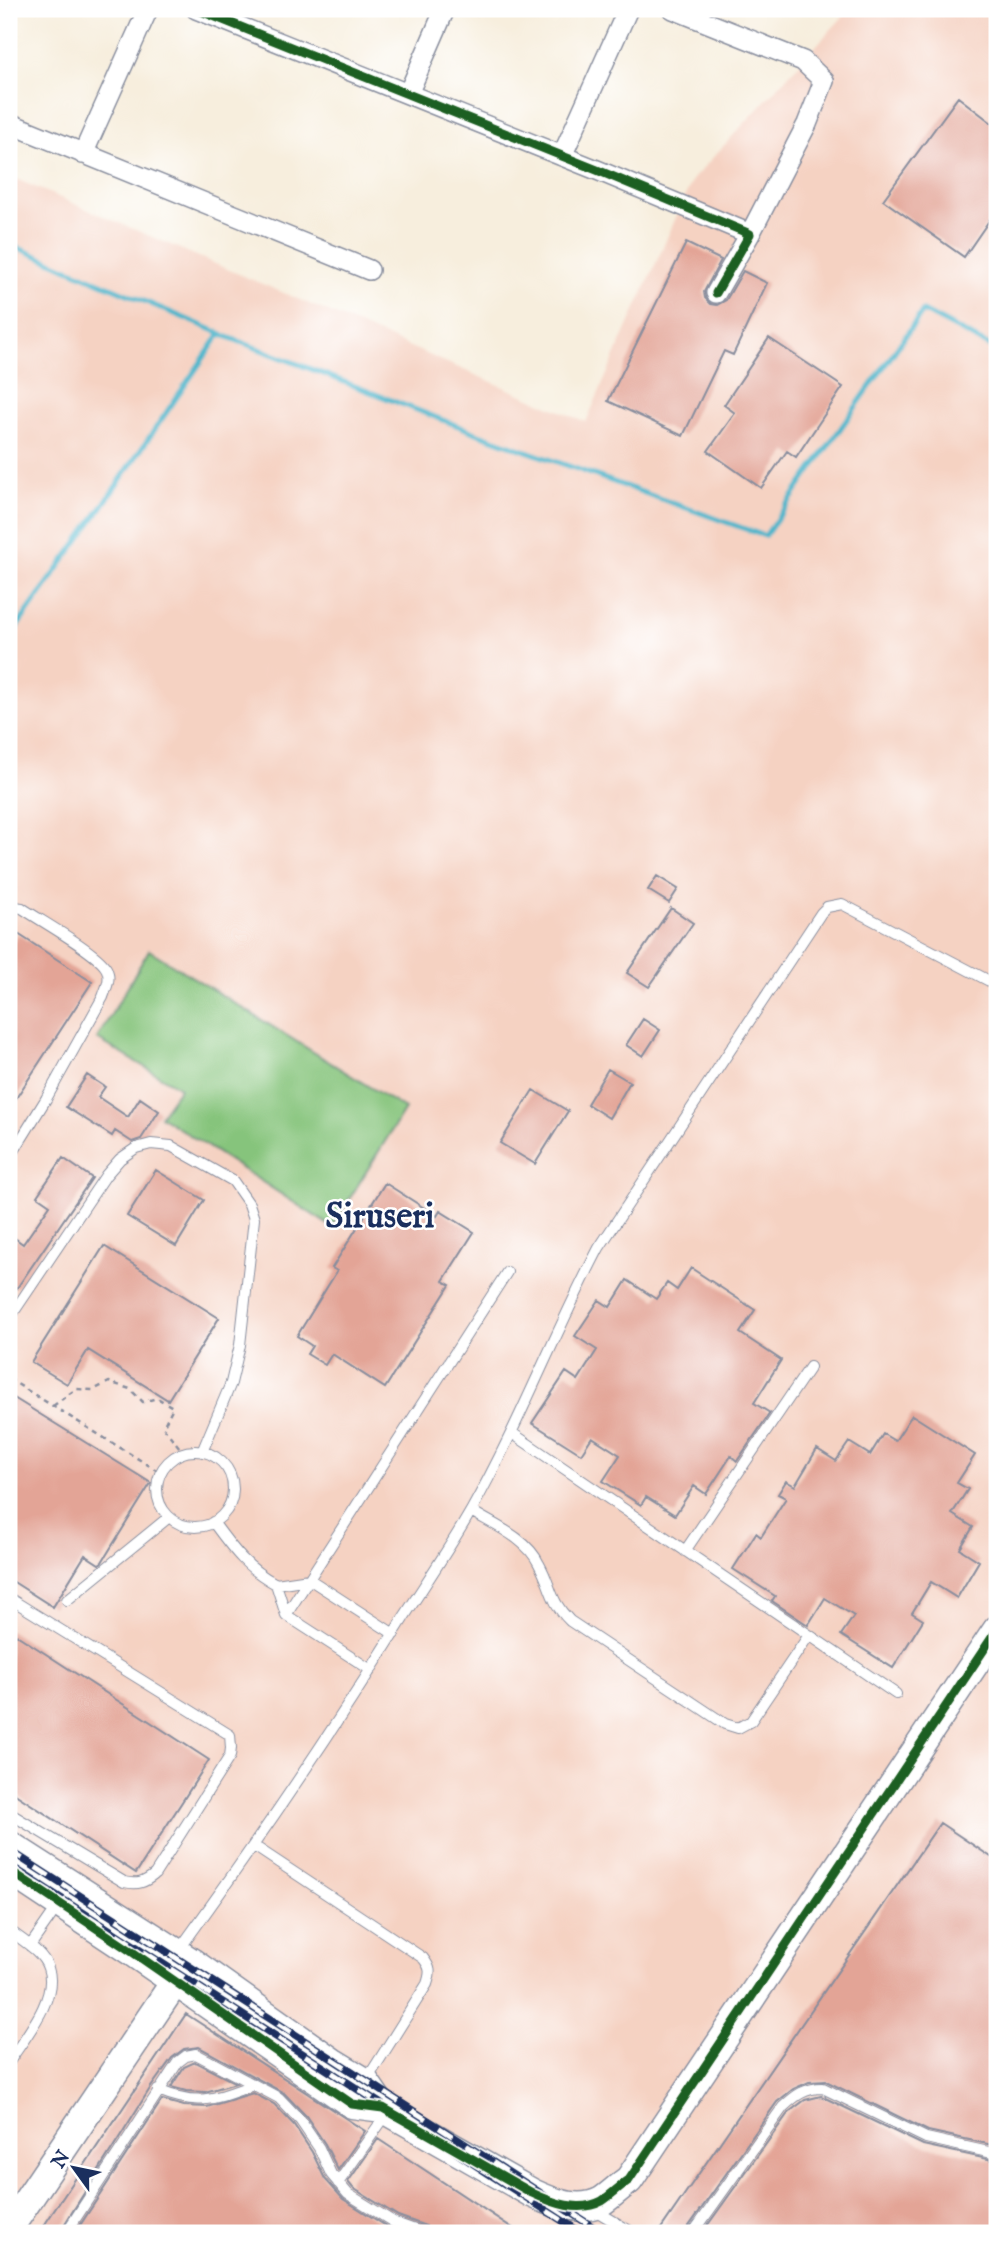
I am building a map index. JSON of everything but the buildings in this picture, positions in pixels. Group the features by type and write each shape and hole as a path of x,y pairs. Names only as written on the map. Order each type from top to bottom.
{"street":[{"path":"83,154 148,9"},
{"path":"196,9 750,234"},
{"path":"408,94 445,9"},
{"path":"562,156 628,9"},
{"path":"673,9 803,61 824,81 807,124 716,293"},
{"path":"9,123 369,270"},
{"path":"9,1845 163,1956 352,2104 386,2110 551,2202 578,2207 601,2202 629,2180 997,1630"},
{"path":"9,1870 60,1903 163,1956 365,2082 386,2110"},
{"path":"9,2228 163,1956"}],"lane":[{"path":"163,1956 254,1846 394,1634 471,1511 512,1433 581,1282 609,1230 635,1196 806,934 827,907 842,904 997,985"},
{"path":"9,906 22,908 96,956 107,968 109,981 103,997 46,1099 9,1159"},
{"path":"9,1319 106,1175 120,1159 136,1148 151,1144 171,1146 233,1181 249,1204 254,1219 240,1345 231,1383 202,1452"},
{"path":"286,1615 507,1272"},
{"path":"685,1551 810,1367"},
{"path":"512,1433 896,1695"},
{"path":"202,1452 214,1456 230,1474 232,1498 227,1509 213,1522 195,1527 183,1525 163,1510 157,1485 161,1473 168,1463 184,1453 202,1452"},
{"path":"471,1511 530,1550 539,1563 558,1609 570,1621 724,1724 738,1728 751,1721 809,1635"},
{"path":"67,1601 169,1517"},
{"path":"213,1522 244,1562 257,1573 276,1584 309,1579 394,1634"},
{"path":"276,1584 286,1615 371,1670"},
{"path":"9,1813 124,1882 136,1885 155,1874 230,1756 232,1748 230,1735 10,1601"},
{"path":"254,1846 423,1958 430,1966 431,1973 427,1984 365,2082"},
{"path":"30,1946 60,1903"},
{"path":"9,1930 30,1946 48,1966 51,1983 45,2005 9,2062"},
{"path":"66,2233 178,2062 186,2056 196,2054 278,2098 300,2120 319,2148 331,2175 348,2194 395,2223 423,2233"},
{"path":"158,2090 193,2101 211,2100 253,2085"},
{"path":"693,2233 783,2107 797,2094 811,2088 823,2088 926,2138 997,2154"},
{"path":"338,2183 386,2110"},
{"path":"586,2205 632,2233"}],"path":[{"path":"9,1379 161,1473"},
{"path":"53,1406 76,1388 93,1390 109,1382 130,1389 143,1402 157,1398 173,1407 163,1427 184,1453"}],"shaded area":[{"path":"850,9 997,9 997,2233 9,2233 9,176 586,422 693,179"}],"green space":[{"path":"149,950 405,1109 332,1227 160,1116 180,1088 97,1039"}],"waterway":[{"path":"9,244 222,334"},
{"path":"9,638 220,334 479,434 765,536 923,311 997,350"}],"railway":[{"path":"9,1850 593,2227"},
{"path":"9,1865 580,2232"}],"cycle path":[{"path":"196,9 750,234 716,293"},
{"path":"9,1870 352,2104 383,2108 540,2197 566,2205 593,2205 629,2180 997,1630"}],"district":[{"name":"Siruseri","path":"380,1217"}]}
